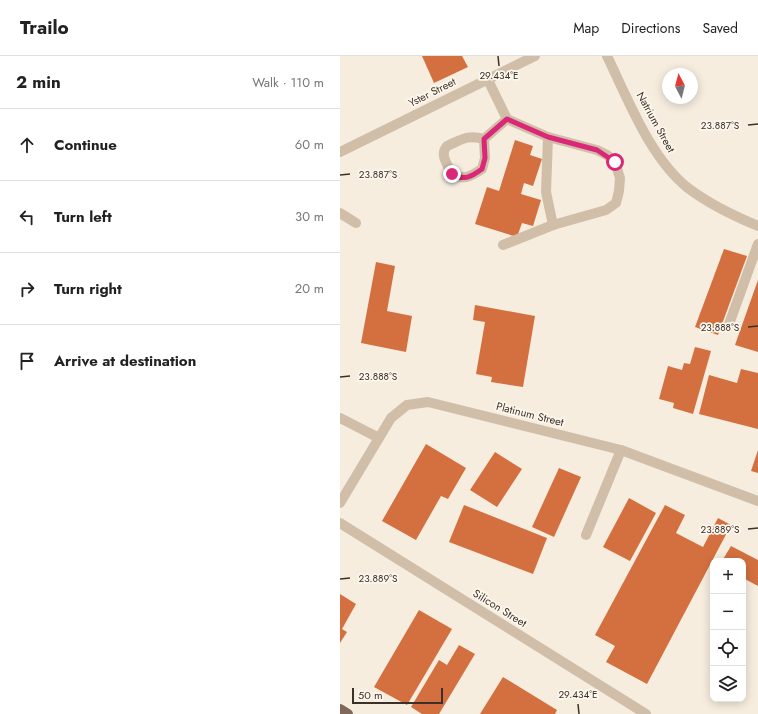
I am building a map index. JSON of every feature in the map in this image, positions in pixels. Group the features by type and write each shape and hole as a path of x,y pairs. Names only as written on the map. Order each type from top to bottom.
{"main road":[{"path":"340,709 348,714"}],"street":[{"name":"Yster Street","path":"340,152 535,56"},
{"name":"Natrium Street","path":"607,56 645,133 658,154 673,173 687,188 707,201 758,226"},
{"path":"488,78 507,119 548,137 597,150 607,155 615,162 620,178 616,203 606,210 553,225 504,245"},
{"path":"484,139 507,119"},
{"path":"475,136 484,139 485,158 482,169 470,177 464,178 452,174 444,157 444,149 447,146 469,137 475,136"},
{"path":"548,137 546,192 553,225"},
{"path":"340,213 356,223"},
{"path":"728,327 758,244"},
{"name":"Platinum Street","path":"340,503 391,418 398,411 411,404 428,402 621,450 758,501"},
{"path":"340,418 379,438"},
{"path":"586,535 621,450"},
{"name":"Silicon Street","path":"340,523 646,714"}],"building":[{"path":"422,56 462,56 468,67 434,83"},
{"path":"515,140 533,146 530,155 542,159 533,186 524,183 521,194 541,200 533,226 522,223 517,237 475,224 487,187 499,191"},
{"path":"724,249 747,256 718,335 695,327"},
{"path":"376,262 395,266 387,311 412,316 406,352 361,343"},
{"path":"758,280 758,352 735,345"},
{"path":"475,305 535,316 523,387 491,382 492,377 476,374 485,322 473,320"},
{"path":"695,347 711,351 693,414 673,408 674,403 659,399 668,366 682,370 684,363 690,364"},
{"path":"741,369 758,373 758,429 699,414 709,375 737,383"},
{"path":"426,444 466,468 448,499 441,496 416,540 382,521"},
{"path":"758,450 758,473 751,471"},
{"path":"495,452 522,469 497,507 470,490"},
{"path":"559,468 581,477 554,537 532,527"},
{"path":"629,498 656,513 630,561 603,547"},
{"path":"464,505 547,538 533,574 449,542"},
{"path":"665,505 685,515 676,533 703,547 718,518 731,525 714,558 710,558 710,565 647,684 606,662 615,646 595,635"},
{"path":"731,546 758,560 758,586 746,580 746,558 724,558"},
{"path":"340,594 356,604 342,629 347,632 340,643"},
{"path":"419,610 452,629 407,705 374,687"},
{"path":"459,645 475,654 439,714 422,714 411,707 439,660 447,665"},
{"path":"503,677 557,710 555,714 480,714"}],"route":[{"path":"452,174 457,177 470,177 482,169 485,158 484,139 507,119 548,137 597,150 607,155 615,162"}]}
